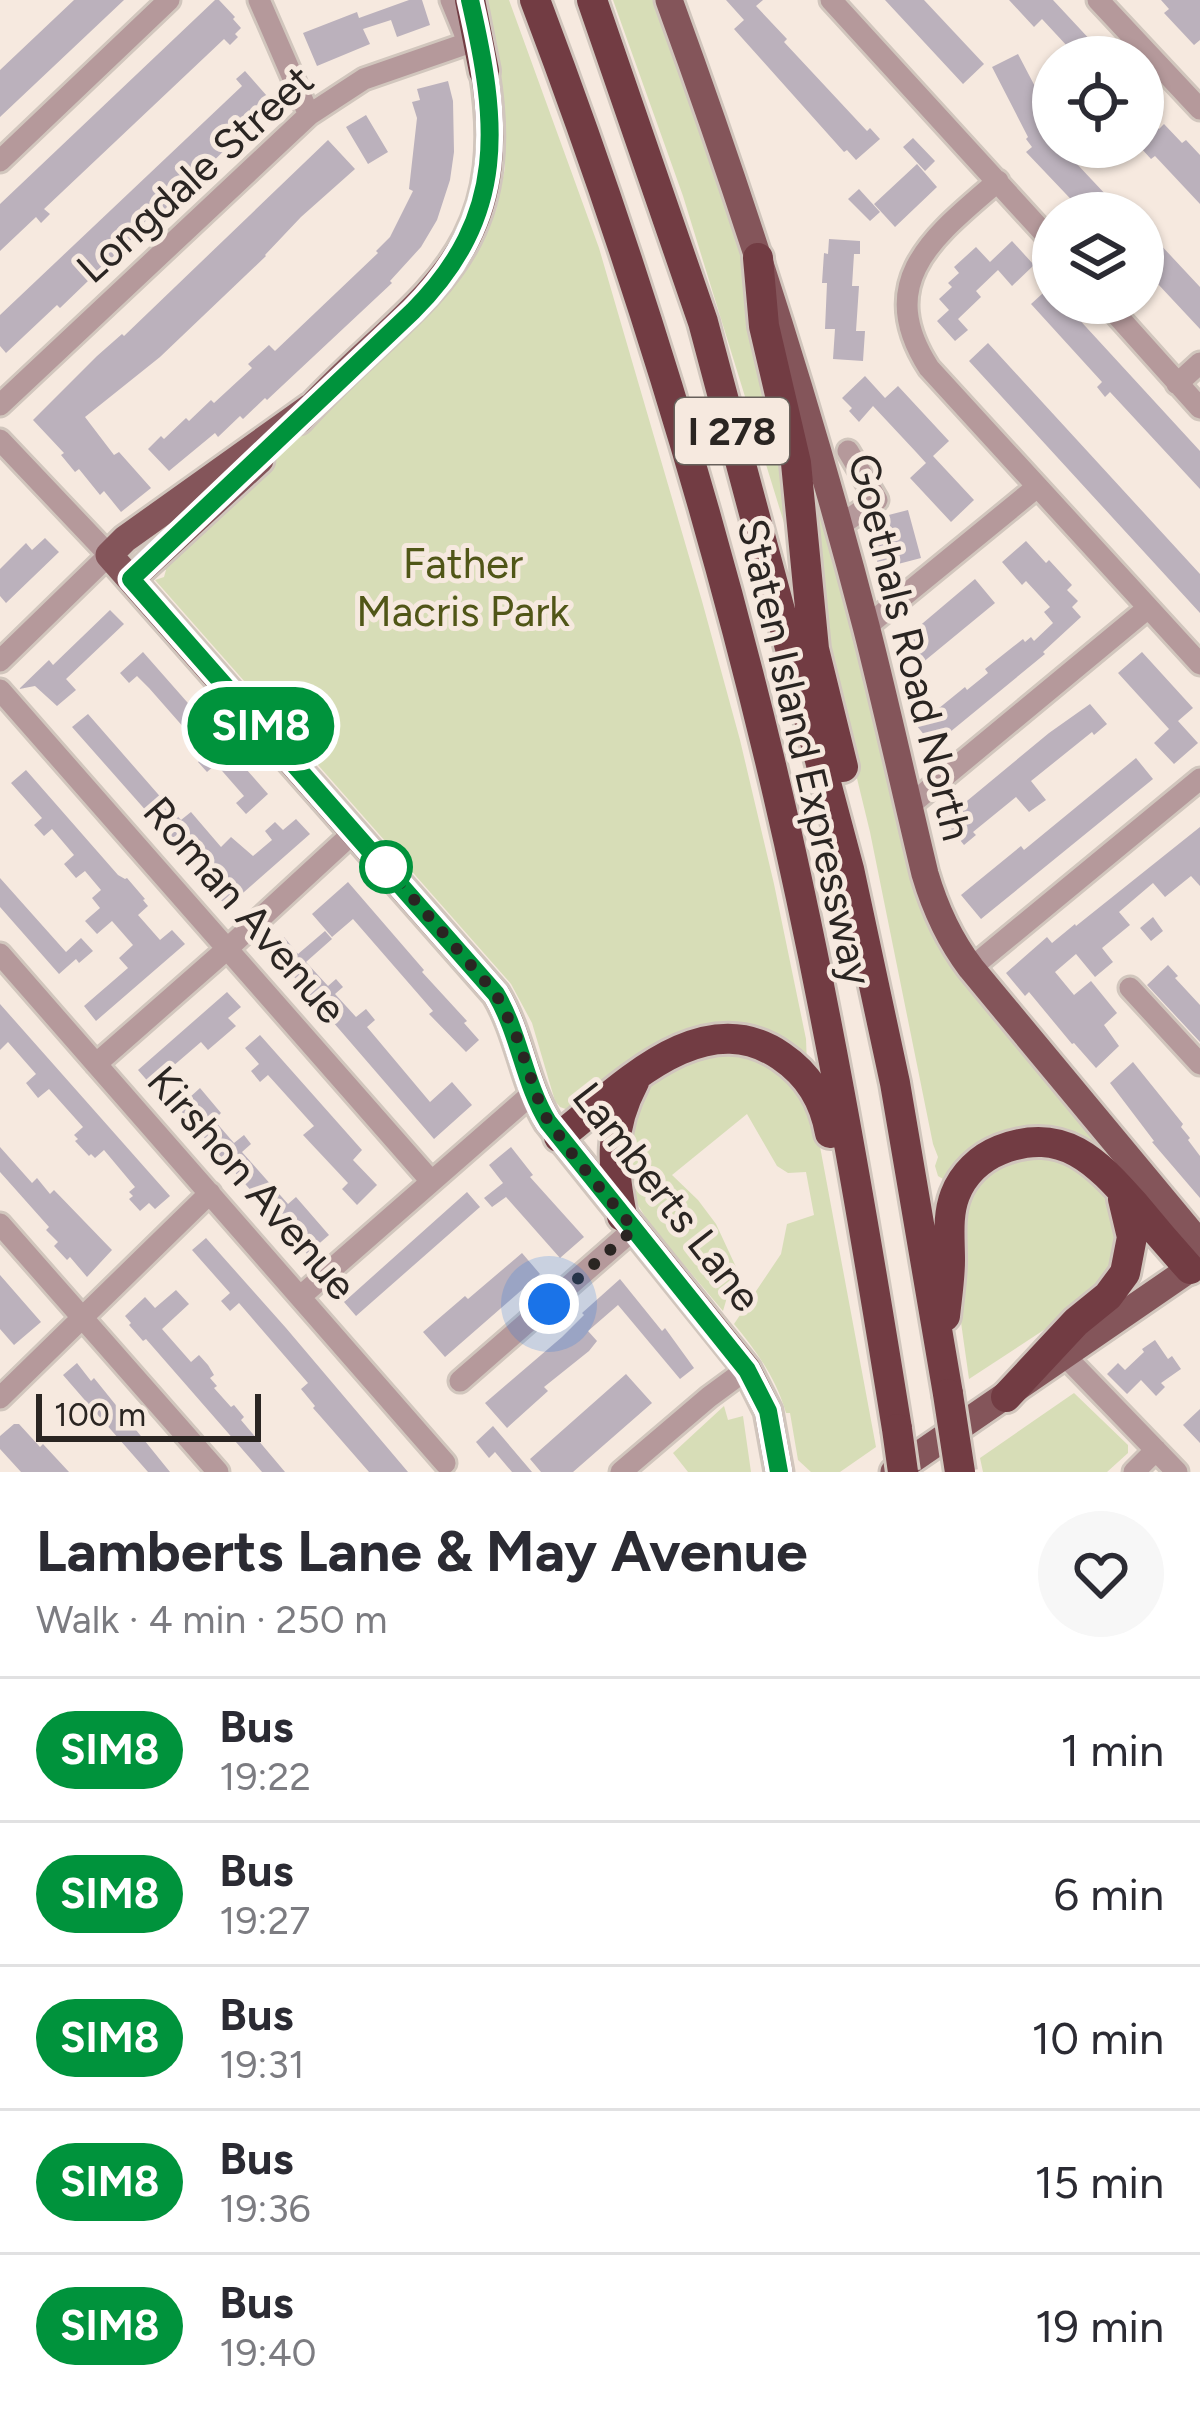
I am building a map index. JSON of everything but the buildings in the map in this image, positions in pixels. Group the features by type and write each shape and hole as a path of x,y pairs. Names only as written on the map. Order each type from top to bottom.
{"highway":[{"path":"470,0 484,71"},
{"name":"Staten Island Expressway","path":"536,0 690,460 782,814 872,1270 897,1429 899,1472"},
{"name":"Staten Island Expressway","path":"592,0 703,322 849,869 896,1083 960,1472"},
{"path":"758,258 764,326 796,463 814,649 848,786 849,869"},
{"path":"559,1137 683,1046 722,1039 761,1046 792,1064 823,1104 842,1193 872,1270"},
{"path":"628,1222 615,1175 616,1129 638,1076"},
{"path":"940,1352 952,1205 959,1185 971,1169 1017,1144 1047,1142 1086,1155 1197,1259"},
{"path":"1006,1397 1076,1322 1108,1296 1125,1273 1131,1226 1114,1182"}],"main road":[{"name":"Goethals Road North","path":"669,0 758,258 838,526 931,893 948,933 971,968 1197,1259"},
{"path":"131,579 426,298 448,269 480,208 489,164 484,71"},
{"path":"109,555 133,532 310,407"},
{"name":"Lamberts Lane","path":"109,555 496,994 515,1032 543,1113 747,1370 768,1411 782,1468"},
{"path":"899,1472 1197,1259"}],"street":[{"path":"0,161 169,0"},
{"path":"259,0 309,115"},
{"path":"451,0 484,71"},
{"path":"831,0 1032,219"},
{"path":"1098,0 1200,110"},
{"name":"Longdale Street","path":"0,405 309,115 364,79 468,43"},
{"path":"998,181 928,244 913,275 908,312 911,333 929,368 1200,664"},
{"path":"1125,324 1200,407"},
{"path":"1178,384 1200,363"},
{"name":"Lamberts Lane","path":"0,440 109,555"},
{"path":"838,526 877,500 848,451"},
{"path":"866,627 1037,487"},
{"path":"0,661 109,555"},
{"path":"909,806 1148,608"},
{"name":"Roman Avenue","path":"0,690 431,1180"},
{"path":"971,968 1200,779"},
{"path":"96,1064 354,832"},
{"name":"Kirshon Avenue","path":"0,954 446,1463"},
{"path":"1130,988 1200,1064"},
{"path":"302,1296 534,1092"},
{"path":"0,1398 210,1193"},
{"path":"460,1382 628,1222"},
{"path":"0,1224 218,1472"},
{"path":"1065,1356 1177,1472"},
{"path":"621,1472 709,1396 747,1370"},
{"path":"1134,1472 1156,1450"}],"green space":[{"name":"Father Macris Park","path":"478,0 509,0 599,248 740,740 806,1039 807,1065 738,1033 574,1112 555,1101 532,1023 511,984 155,580 164,577 166,570 156,565 429,311 478,249 496,210 505,168 505,107"},
{"path":"613,0 656,0 705,141 762,331 778,416 788,527 683,196"},
{"path":"812,478 909,858 1122,1171 1075,1143 943,1179 938,1176 938,1157 870,832 820,626"},
{"path":"734,1050 778,1064 813,1109 876,1447 840,1472 811,1472 798,1460 790,1413 765,1366 734,1324 781,1254 787,1224 814,1215 806,1172 788,1173 777,1166 747,1114 672,1175 716,1224 736,1267 723,1311 651,1226 629,1191 623,1169 634,1100 666,1066"},
{"path":"1056,1155 1102,1183 1120,1220 1116,1271 1088,1301 969,1379 957,1294 955,1225 979,1177 1016,1156"},
{"path":"1074,1393 1128,1445 1128,1453 1107,1472 983,1472 980,1458"},
{"path":"724,1406 728,1420 743,1416 751,1472 688,1472 673,1453"}],"bus line":[{"name":"SIM8","path":"470,0 487,89 490,147 480,208 458,254 413,311 131,579 496,994 510,1018 548,1122 747,1370 768,1411 779,1472"}],"route":[{"path":"386,867 496,994 510,1018 543,1113 634,1229 549,1304"}]}
